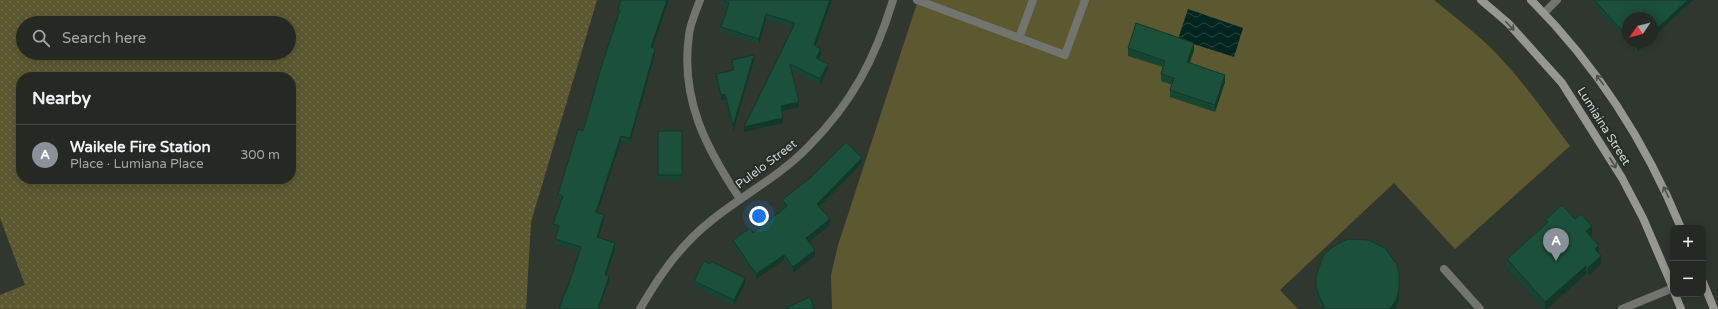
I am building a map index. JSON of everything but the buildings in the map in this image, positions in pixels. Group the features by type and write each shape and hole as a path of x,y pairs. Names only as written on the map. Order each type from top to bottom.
{"main road":[{"name":"Lumiaina Street","path":"1481,0 1508,23 1562,83 1622,178 1643,218 1670,281"},
{"name":"Lumiaina Street","path":"1531,0 1580,53 1609,93 1641,143 1668,195 1680,225"},
{"path":"1706,289 1714,309"},
{"path":"1676,297 1681,309"}],"street":[{"path":"700,0 689,34 687,60 689,86 696,119 710,150 740,199"},
{"name":"Pulelo Street","path":"640,309 657,280 695,235 740,199 784,168 807,148 849,98 868,67 882,34 893,0"},
{"path":"917,0 1065,55 1085,0"},
{"path":"1019,38 1032,0"},
{"path":"1544,13 1557,0"},
{"path":"1444,269 1480,309"},
{"path":"1622,309 1670,289"}],"shaded area":[{"path":"0,0 597,0 531,222 526,309 0,309 0,295 25,285 0,218"},
{"path":"918,0 1434,0 1495,52 1525,86 1570,146 1455,249 1394,183 1280,290 1298,309 832,309 831,275 838,245"}],"water":[{"path":"1188,9 1243,28 1234,57 1178,39"}],"place":[{"name":"Waikele Fire Station","path":"1556,261"}]}
